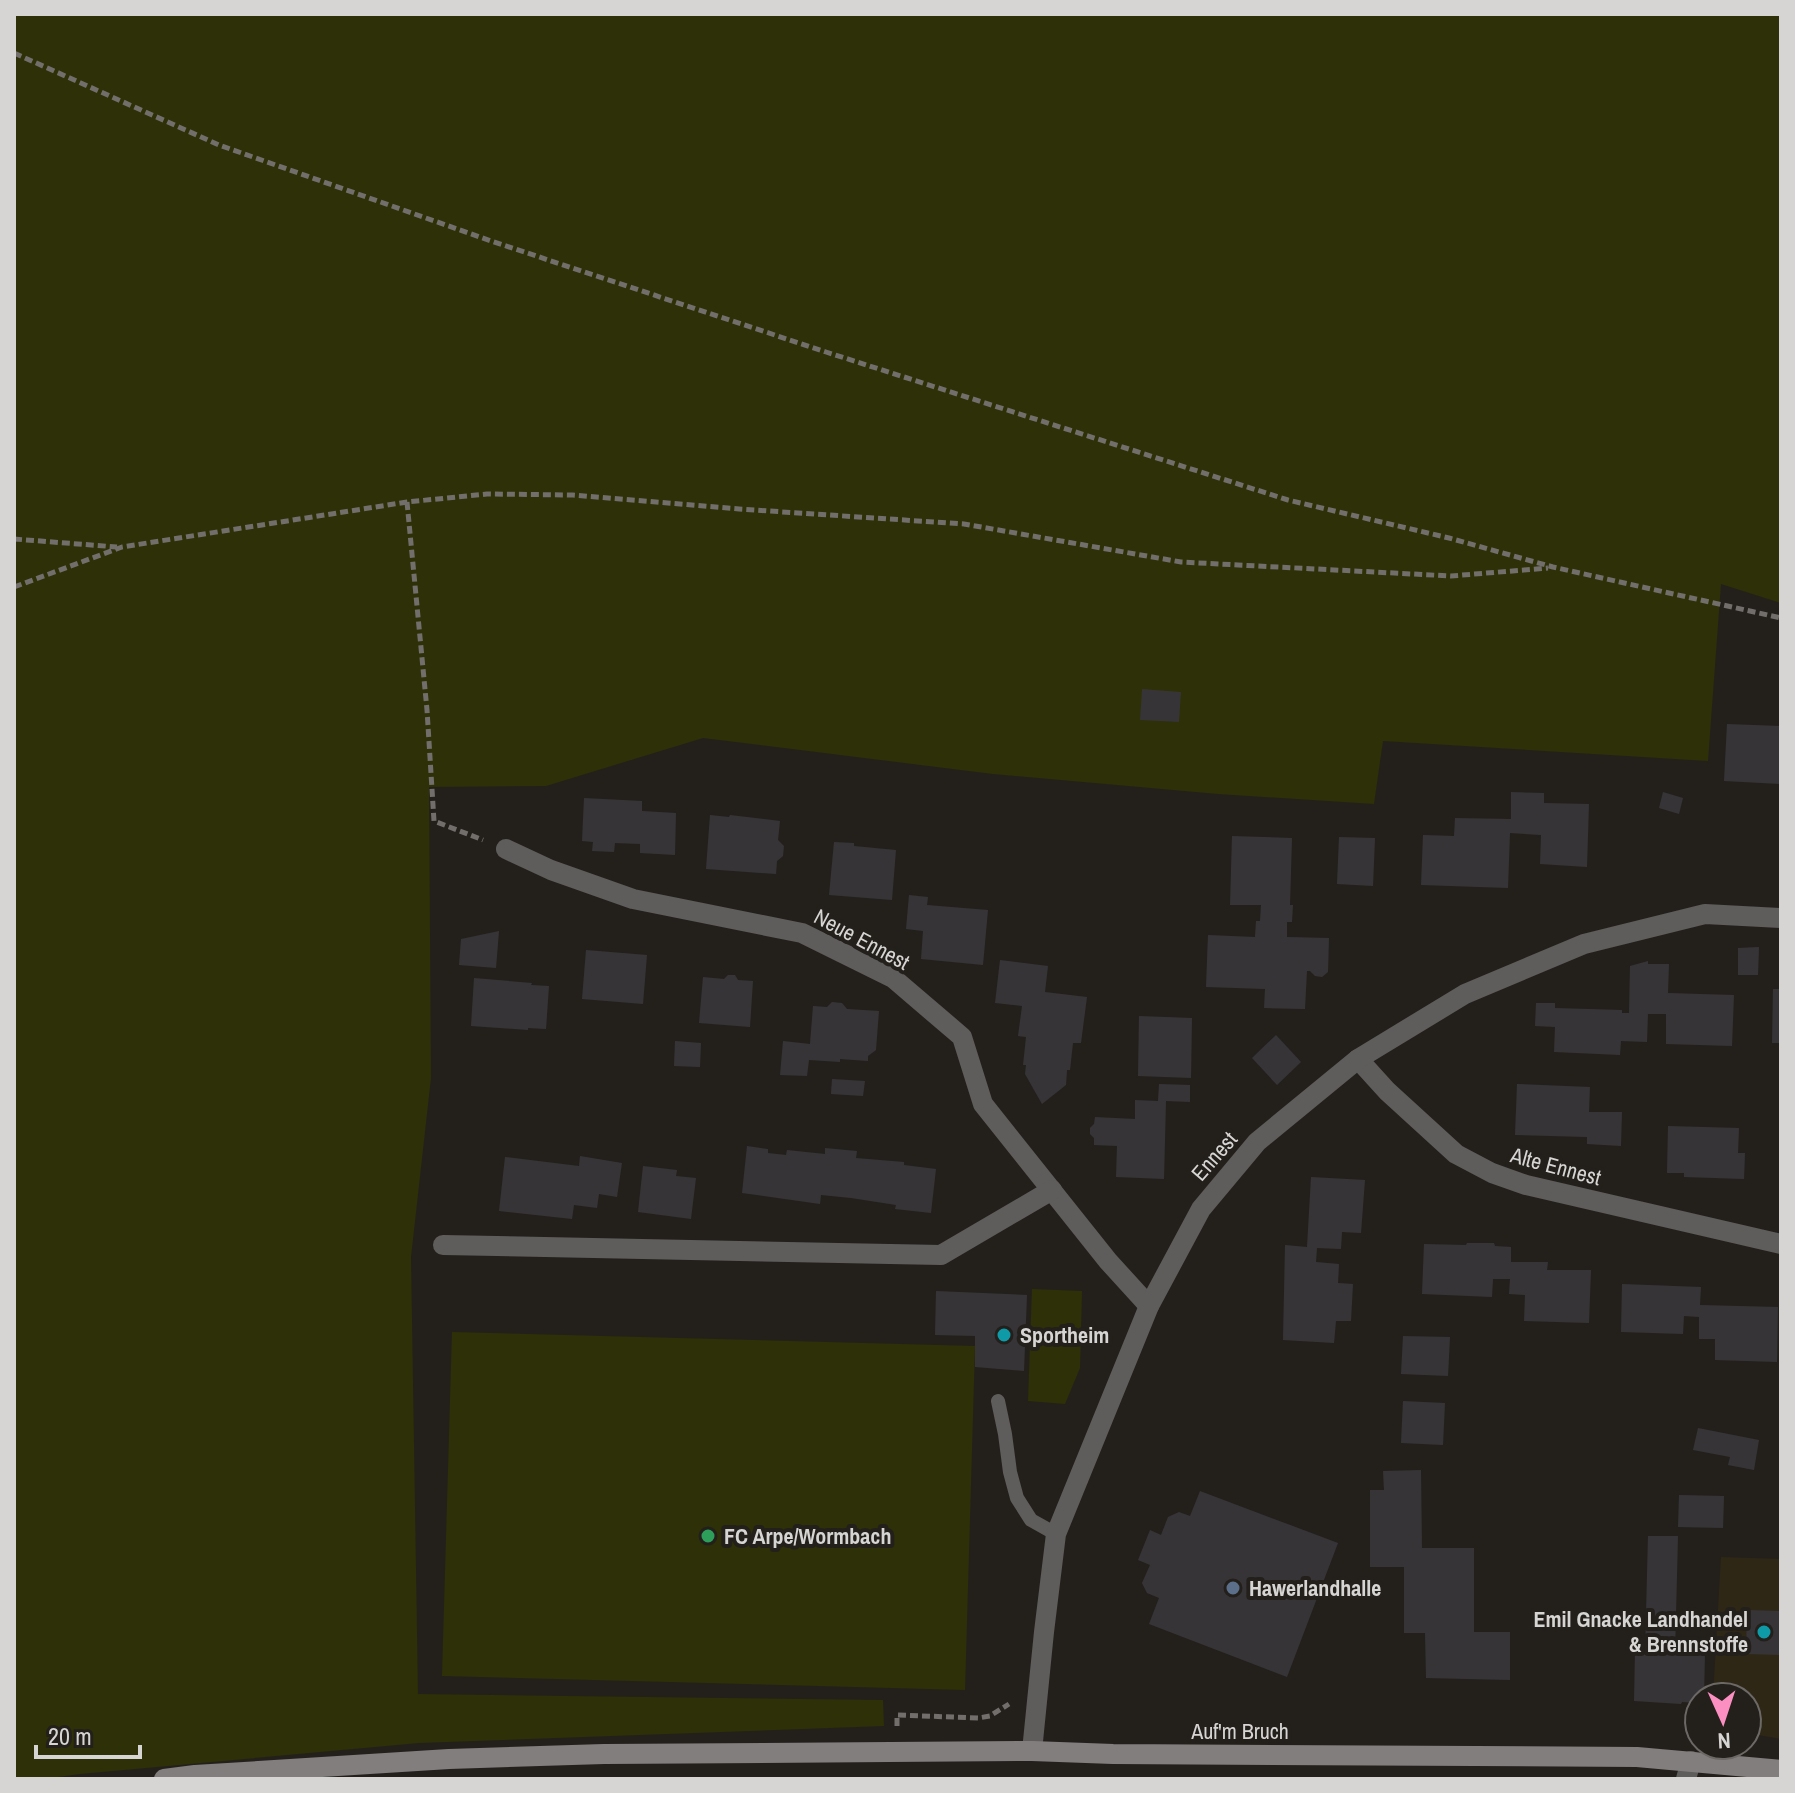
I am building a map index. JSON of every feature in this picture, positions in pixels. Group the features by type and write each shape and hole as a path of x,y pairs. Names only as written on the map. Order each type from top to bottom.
{"street":[{"name":"Neue Ennest","path":"506,849 551,870 633,899 802,933 893,978 962,1037 983,1104 1108,1261 1149,1306"},
{"name":"Ennest","path":"1032,1751 1056,1534 1149,1306 1201,1209 1257,1142 1358,1059 1465,994 1584,944 1705,914 1781,918"},
{"name":"Alte Ennest","path":"1358,1059 1387,1091 1456,1154 1492,1173 1526,1185 1781,1244"},
{"path":"443,1245 941,1255 1052,1190"},
{"name":"Auf'm Bruch","path":"164,1779 449,1759 698,1753 1032,1751 1637,1757 1688,1770 1781,1770"}],"lane":[{"path":"998,1401 1017,1498 1031,1520 1056,1534"}],"path":[{"path":"14,53 219,145 520,251 1288,500 1449,538 1553,567 1781,618"},
{"path":"14,587 122,547 407,502 487,494 573,495 964,524 1181,562 1451,576 1553,567"},
{"path":"407,502 434,821 506,849"},
{"path":"14,539 122,547"},
{"path":"896,1752 897,1715 990,1716 1013,1701 1021,1687 1039,1678"}],"shaded area":[{"path":"14,14 1781,14 1781,603 1721,584 1708,761 1383,741 1374,804 993,774 703,738 546,786 429,787 431,1078 411,1257 418,1694 883,1700 884,1726 419,1743 44,1779 14,1779"},
{"path":"1032,1289 1082,1291 1080,1368 1065,1404 1028,1401"},
{"name":"FC Arpe/Wormbach","path":"452,1332 975,1346 965,1690 442,1676"},
{"path":"1721,1557 1781,1559 1781,1739 1763,1736 1763,1681 1714,1681"}],"building":[{"path":"1142,689 1181,692 1179,722 1140,720"},
{"path":"1727,724 1781,726 1781,784 1724,781"},
{"path":"1511,792 1544,793 1544,803 1589,804 1587,867 1540,864 1541,835 1510,833 1508,888 1421,885 1423,835 1454,836 1455,818 1511,819"},
{"path":"1663,792 1683,798 1679,814 1659,808"},
{"path":"584,798 642,801 642,811 676,813 675,855 640,853 640,844 615,843 614,852 592,851 593,842 582,841"},
{"path":"710,815 780,821 778,840 784,846 783,856 777,861 776,874 706,869"},
{"path":"1232,836 1292,838 1290,905 1293,905 1292,922 1287,922 1287,937 1329,938 1328,972 1322,977 1307,971 1305,1009 1264,1008 1265,989 1206,987 1208,935 1255,937 1256,921 1260,921 1261,905 1230,905"},
{"path":"1339,837 1375,838 1373,886 1337,884"},
{"path":"834,842 896,850 892,900 829,895"},
{"path":"909,895 928,897 927,905 988,910 983,965 921,959 923,931 906,929"},
{"path":"499,931 496,968 459,965 461,939"},
{"path":"1759,947 1758,975 1738,975 1738,948"},
{"path":"586,950 647,955 643,1004 582,999"},
{"path":"1000,960 1048,966 1045,992 1087,997 1081,1043 1073,1043 1066,1085 1042,1104 1025,1074 1026,1065 1023,1065 1026,1037 1018,1036 1022,1006 995,1003"},
{"path":"1648,961 1648,964 1669,964 1668,993 1734,995 1732,1046 1666,1044 1666,1014 1648,1014 1647,1042 1621,1041 1620,1055 1554,1052 1555,1027 1535,1026 1536,1003 1555,1003 1555,1008 1622,1010 1622,1013 1629,1013 1630,966"},
{"path":"735,975 738,980 753,981 750,1027 699,1023 703,977 724,979"},
{"path":"474,978 549,986 546,1029 471,1026"},
{"path":"1773,989 1781,989 1781,1043 1772,1043"},
{"path":"832,1002 842,1003 847,1009 879,1011 876,1050 868,1056 868,1061 809,1060 807,1076 780,1075 783,1041 810,1044 813,1006 827,1007"},
{"path":"1139,1016 1192,1018 1191,1078 1138,1076"},
{"path":"1276,1035 1301,1062 1277,1085 1252,1058"},
{"path":"675,1041 701,1043 700,1067 674,1066"},
{"path":"832,1079 865,1081 863,1096 831,1094"},
{"path":"1159,1084 1190,1085 1190,1102 1166,1101 1164,1179 1116,1177 1117,1146 1094,1145 1090,1128 1095,1117 1135,1119 1135,1100 1158,1101"},
{"path":"1517,1084 1590,1087 1589,1112 1622,1112 1621,1146 1587,1144 1587,1137 1515,1135"},
{"path":"1668,1126 1739,1128 1738,1153 1745,1153 1744,1179 1684,1177 1684,1173 1667,1173"},
{"path":"747,1146 786,1155 787,1150 825,1154 825,1148 857,1151 856,1158 904,1162 904,1165 936,1169 931,1213 895,1209 896,1205 851,1198 821,1195 820,1204 742,1193"},
{"path":"580,1156 622,1163 617,1197 599,1194 597,1208 574,1205 572,1219 499,1211 505,1157 579,1166"},
{"path":"643,1166 677,1170 676,1176 696,1178 691,1219 638,1212"},
{"path":"1311,1177 1365,1180 1361,1233 1342,1232 1341,1249 1317,1248 1316,1262 1339,1264 1338,1283 1353,1284 1351,1321 1336,1321 1334,1343 1283,1340 1285,1245 1307,1247"},
{"path":"1494,1243 1495,1246 1511,1247 1511,1262 1548,1262 1547,1270 1591,1270 1589,1323 1524,1321 1525,1295 1509,1294 1510,1279 1493,1279 1492,1297 1422,1294 1424,1244"},
{"path":"1622,1284 1701,1287 1700,1305 1778,1307 1777,1362 1715,1360 1715,1339 1699,1339 1699,1317 1684,1316 1683,1334 1621,1332"},
{"name":"Sportheim","path":"936,1291 1027,1295 1024,1371 975,1367 975,1336 935,1335"},
{"path":"1403,1336 1450,1337 1448,1376 1401,1374"},
{"path":"1403,1401 1445,1403 1443,1445 1401,1443"},
{"path":"1698,1428 1759,1440 1754,1470 1728,1465 1730,1457 1693,1450"},
{"path":"1421,1470 1422,1548 1474,1548 1474,1632 1510,1632 1510,1680 1426,1678 1425,1633 1404,1633 1404,1567 1370,1567 1370,1490 1384,1490 1383,1471"},
{"name":"Hawerlandhalle","path":"1200,1491 1338,1543 1287,1677 1149,1624 1159,1598 1147,1593 1142,1583 1150,1565 1138,1560 1150,1530 1161,1535 1168,1517 1179,1512 1190,1516"},
{"path":"1679,1495 1724,1496 1723,1528 1678,1527"},
{"path":"1648,1536 1678,1536 1675,1653 1705,1653 1704,1681 1683,1681 1681,1704 1634,1701 1635,1651 1645,1652"},
{"name":"Emil Gnacke Landhandel & Brennstoffe","path":"1747,1610 1781,1611 1781,1655 1746,1654"}],"place":[{"name":"Sportheim","path":"1004,1335"},
{"name":"FC Arpe/Wormbach","path":"708,1536"},
{"name":"Hawerlandhalle","path":"1233,1588"},
{"name":"Emil Gnacke Landhandel & Brennstoffe","path":"1764,1632"}]}
